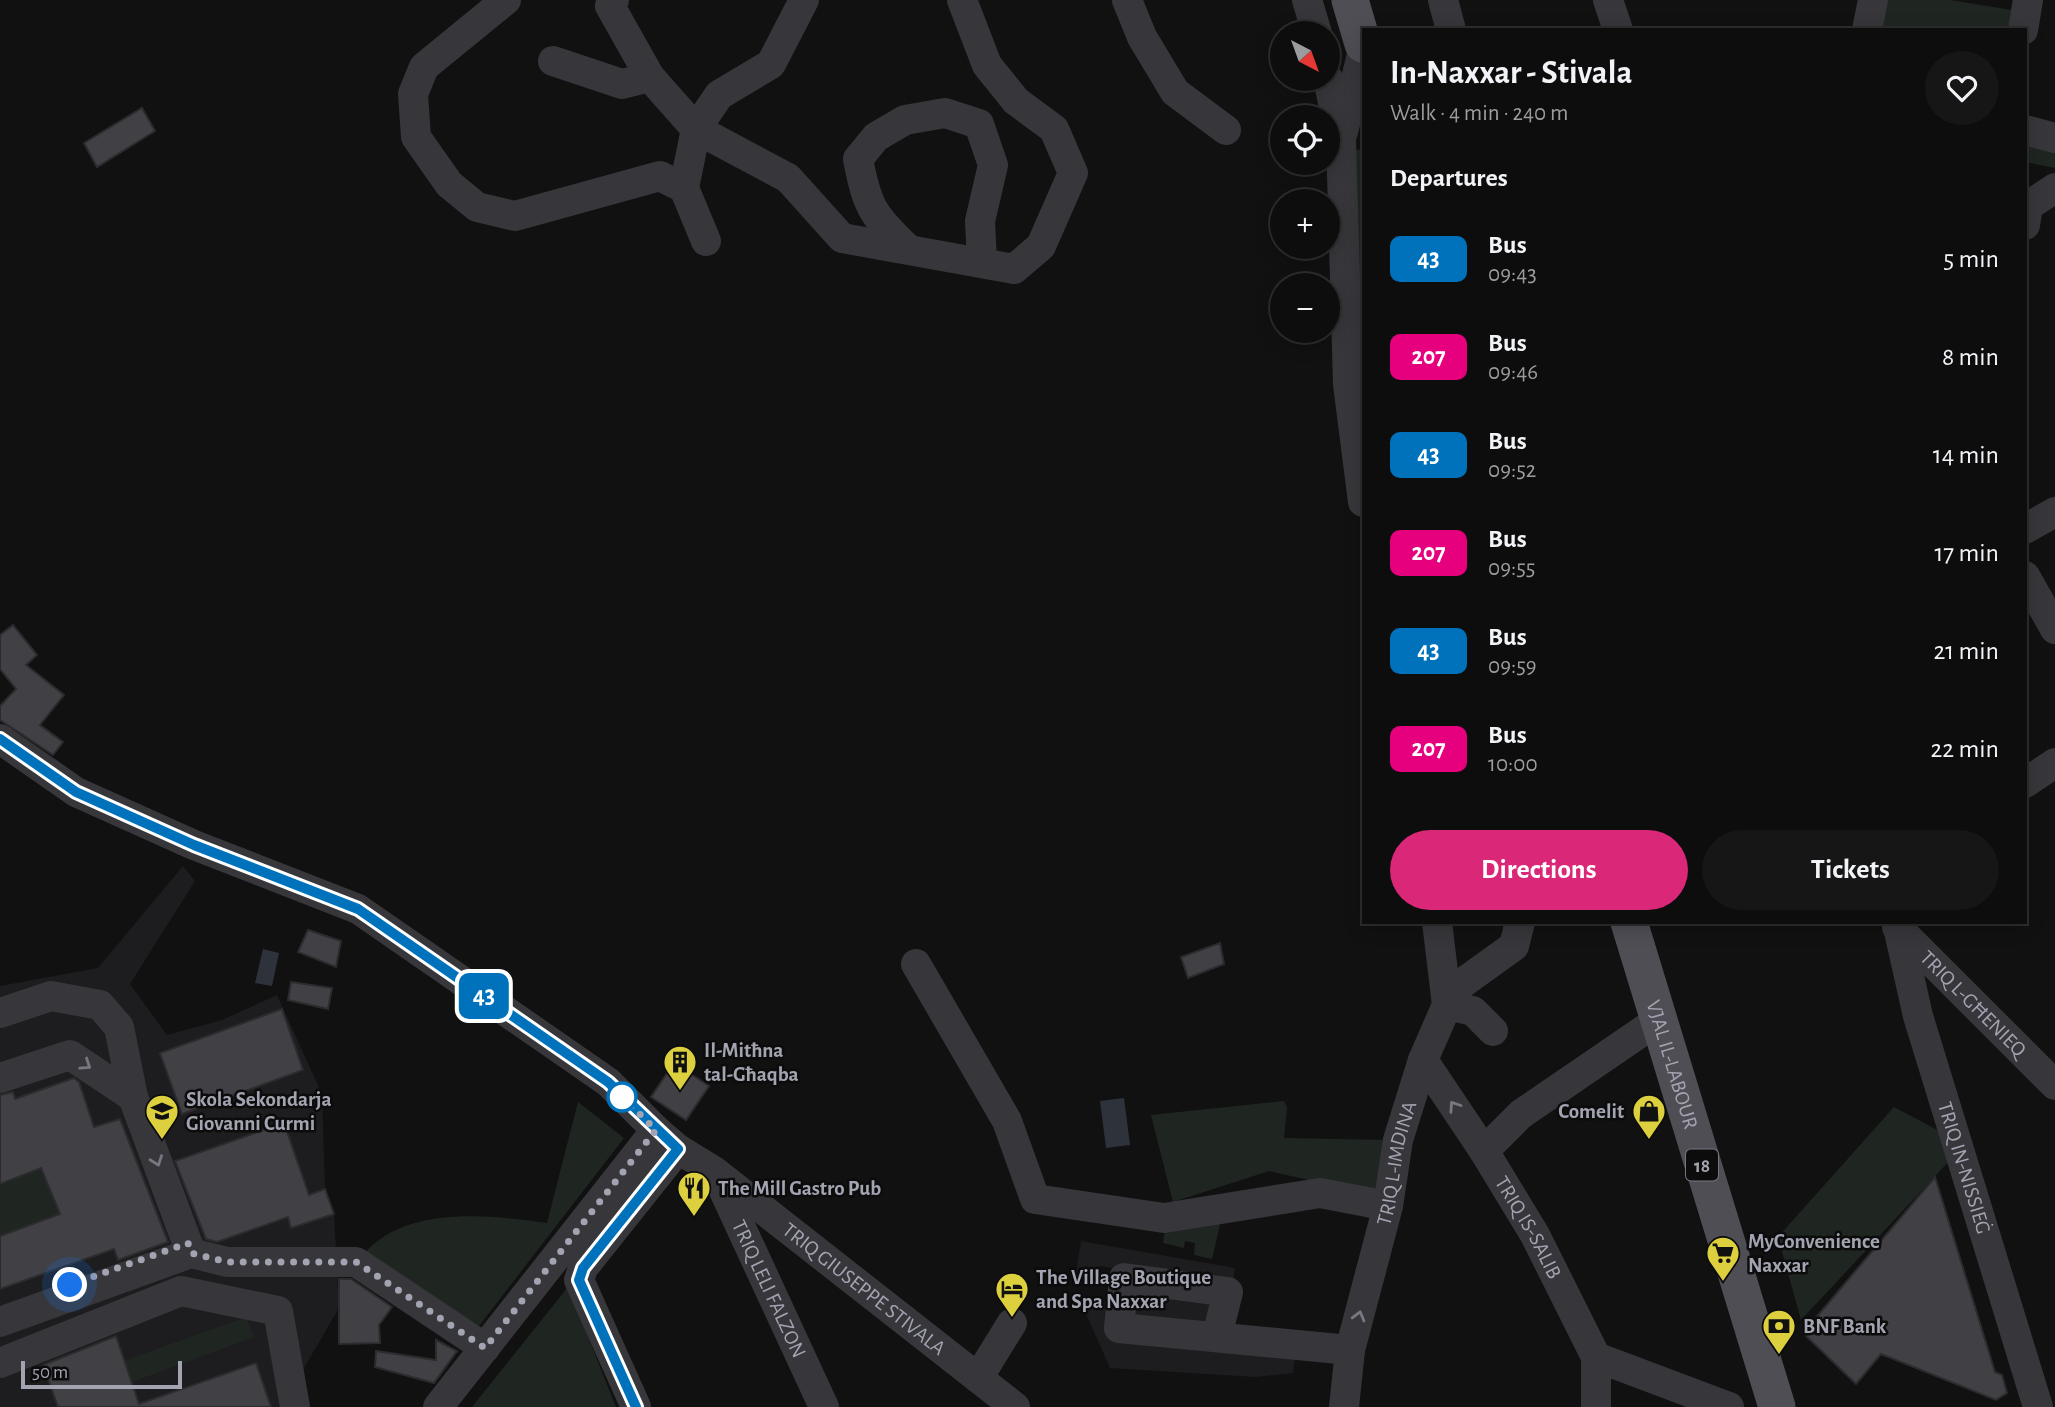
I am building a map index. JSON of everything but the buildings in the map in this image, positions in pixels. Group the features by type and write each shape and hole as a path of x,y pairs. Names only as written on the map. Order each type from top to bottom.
{"main road":[{"path":"1350,0 1362,41"},
{"name":"VJAL IL-LABOUR","path":"1630,924 1777,1407"}],"street":[{"path":"506,0 424,66 414,94 416,137 449,184 477,207 515,216 660,176 684,188"},
{"path":"614,0 610,6 650,77 696,128 788,178 842,238 1014,269 1041,246 1073,173 1054,129 1016,101 987,65 962,0"},
{"path":"706,241 684,188 696,128 719,95 771,64 804,0"},
{"path":"1127,0 1142,37 1175,92 1226,130"},
{"path":"1307,0 1313,21"},
{"path":"1443,0 1450,28"},
{"path":"1608,0 1617,28"},
{"path":"1867,28 1873,0"},
{"path":"2023,28 2028,0"},
{"path":"1362,57 1352,132 1356,380 1362,485"},
{"path":"553,61 622,84 650,77"},
{"path":"1333,91 1352,132"},
{"path":"908,249 887,229 866,200 858,159 876,137 905,120 945,113 979,124 993,165 980,221 982,262"},
{"path":"2027,131 2055,138"},
{"path":"2027,215 2055,188"},
{"path":"2027,528 2055,512"},
{"path":"2027,580 2055,629"},
{"name":"TRIQ GIUSEPPE STIVALA","path":"0,739 76,792 194,845 358,909 608,1082 667,1139 714,1171 1015,1407"},
{"path":"2027,782 2055,763"},
{"path":"1437,924 1446,1000"},
{"path":"1446,1000 1514,946 1520,924"},
{"name":"TRIQ L-GĦENIEQ","path":"1895,925 2055,1085"},
{"name":"TRIQ IN-NISSIEĠ","path":"1895,925 1918,1016 2037,1406"},
{"path":"916,964 1007,1121 1035,1199 1164,1218 1320,1193 1388,1206"},
{"path":"0,1013 51,996 100,1005 119,1027 133,1097 190,1248"},
{"path":"1446,1000 1473,1011 1493,1031"},
{"name":"TRIQ L-IMDINA","path":"1344,1407 1350,1350 1388,1206 1398,1140 1423,1060 1446,1000"},
{"path":"1484,1151 1521,1114 1657,1021"},
{"path":"0,1078 70,1055 133,1097"},
{"name":"TRIQ IS-SALIB","path":"1423,1060 1484,1151 1535,1235 1596,1357 1596,1407"},
{"path":"438,1407 550,1263 667,1139"},
{"path":"579,1280 583,1268 667,1139"},
{"name":"TRIQ LELI FALZON","path":"714,1171 824,1407"},
{"path":"0,1322 190,1248"},
{"path":"0,1310 190,1248 227,1262 356,1262 485,1348"},
{"path":"550,1263 579,1280 636,1407"},
{"path":"0,1363 181,1291 278,1311 295,1407"},
{"path":"978,1378 1012,1323"},
{"path":"1217,1336 1350,1350"},
{"path":"1596,1357 1729,1407"}],"shaded area":[{"path":"1886,0 1950,0 2012,10 2008,28 1881,28"},
{"path":"2027,145 2055,149 2055,168 2027,162"},
{"path":"1362,149 1362,342 1359,340 1356,150"},
{"name":"Skola Sekondarja Giovanni Curmi","path":"183,866 195,881 130,984 167,1035 222,1020 277,995 322,1094 325,1189 334,1214 339,1308 304,1368 307,1407 0,1407 0,986 98,968"},
{"path":"263,949 279,953 272,986 255,983"},
{"path":"1124,1098 1130,1145 1106,1148 1100,1101"},
{"path":"1284,1101 1287,1107 1284,1138 1388,1140 1380,1196 1269,1171 1173,1202 1151,1115"},
{"path":"578,1102 624,1138 479,1326 364,1254 382,1238 402,1227 425,1221 475,1216 547,1223"},
{"path":"1894,1107 1943,1133 1952,1158 1801,1320 1778,1237"},
{"path":"41,1168 60,1215 0,1236 0,1184"},
{"path":"1222,1216 1212,1259 1194,1255 1195,1243 1185,1241 1184,1248 1163,1243 1165,1228"},
{"path":"1081,1241 1235,1268 1232,1289 1100,1266 1093,1287 1075,1281"},
{"path":"568,1287 616,1407 472,1407"},
{"path":"1134,1288 1215,1298 1209,1329 1131,1319"},
{"path":"1080,1300 1113,1304 1111,1324 1296,1350 1293,1373 1256,1377 1110,1368"},
{"path":"246,1317 254,1337 132,1382 124,1361"}],"bus line":[{"name":"43","path":"0,739 76,792 194,845 358,909 608,1082 678,1149 583,1268 579,1280 636,1407"}],"place":[{"name":"Il-Mitħna tal-Għaqba","path":"680,1092"},
{"name":"Skola Sekondarja Giovanni Curmi","path":"162,1141"},
{"name":"Comelit","path":"1649,1141"},
{"name":"The Mill Gastro Pub","path":"694,1218"},
{"name":"MyConvenience Naxxar","path":"1723,1283"},
{"name":"The Village Boutique and Spa Naxxar","path":"1012,1319"},
{"name":"BNF Bank","path":"1779,1356"}],"route":[{"path":"70,1285 188,1243 191,1253 227,1262 356,1262 485,1348 656,1130 622,1097"}]}
